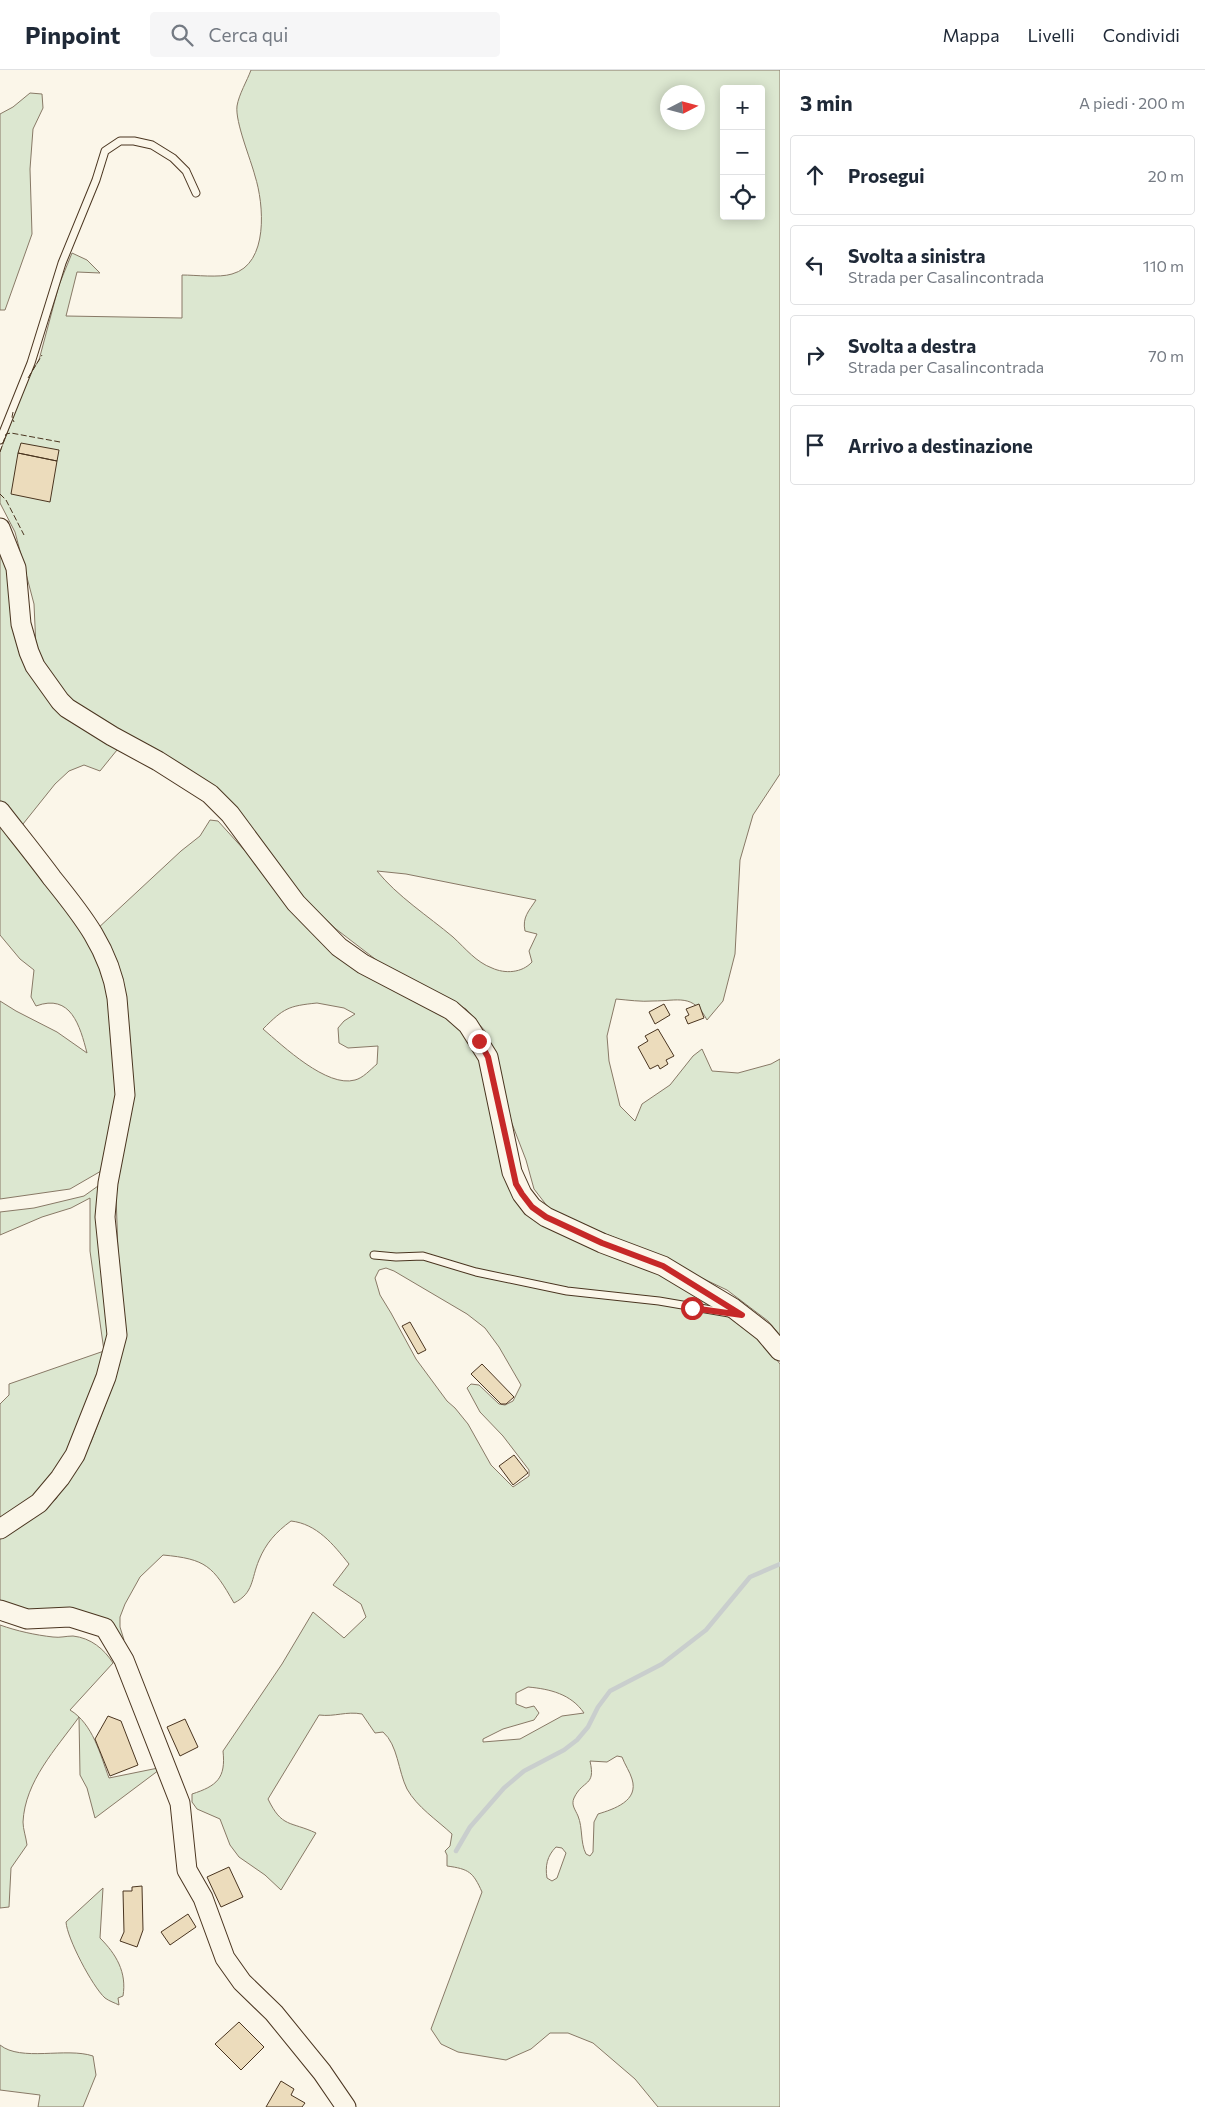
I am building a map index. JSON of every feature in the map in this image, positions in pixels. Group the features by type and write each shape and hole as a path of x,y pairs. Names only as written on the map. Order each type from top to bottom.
{"street":[{"path":"0,528 16,568 21,624 29,652 35,666 60,701 67,708 112,736 158,761 210,794 230,814 296,903 339,947 363,964 452,1010 468,1025 488,1057 512,1172 522,1194 532,1207 546,1217 602,1243 663,1266 742,1315 764,1332 780,1351"},
{"path":"0,811 90,926 106,962 115,985 117,998 125,1095 108,1183 105,1217 116,1335 106,1378 75,1455 60,1478 39,1504 0,1529"},
{"path":"0,1610 27,1618 70,1618 105,1628 124,1660 180,1803 187,1870 203,1898 225,1958 242,1982 274,2013 322,2072 346,2107"}],"lane":[{"path":"0,440 30,363 62,263 96,180 105,151 120,141 134,141 152,145 180,164 186,171 196,193"},
{"path":"374,1255 396,1257 423,1256 476,1272 568,1291 659,1301 742,1315"}],"green space":[{"path":"251,70 780,70 780,774 753,815 740,860 735,954 723,1001 707,1020 702,1011 684,1000 644,1001 616,999 607,1036 609,1061 620,1106 635,1121 642,1104 670,1085 693,1056 702,1049 712,1071 738,1073 771,1064 780,1059 780,1335 768,1321 727,1290 630,1244 551,1211 534,1189 526,1160 511,1121 497,1057 485,1031 466,1009 379,962 336,929 302,897 239,814 85,715 47,672 36,648 34,604 15,532 0,503 0,452 27,379 39,360 59,285 72,253 87,260 100,273 77,272 66,316 182,318 182,275 227,275 244,268 258,246 261,232 261,217 258,188 238,121 237,106","holes":["377,871 406,874 536,900 524,922 525,931 537,934 529,951 532,962 528,966 508,972 486,965 476,959 453,937 403,897"]},
{"path":"30,93 42,94 43,108 33,129 30,169 32,234 5,310 0,310 0,114 13,107"},
{"path":"0,544 5,553 21,637 76,719 117,750 100,771 84,765 69,771 55,784 19,829 0,802"},
{"path":"210,820 218,821 256,863 290,908 447,1017 462,1030 480,1060 509,1187 660,1273 729,1315 759,1338 780,1364 780,2107 658,2107 635,2079 593,2043 568,2033 550,2033 531,2049 506,2060 458,2052 441,2044 431,2029 482,1892 473,1876 465,1870 447,1866 445,1851 450,1846 452,1834 411,1796 388,1737 383,1732 375,1733 362,1714 319,1715 268,1799 282,1819 316,1833 281,1890 265,1875 239,1857 230,1845 220,1819 197,1809 192,1802 192,1794 208,1788 218,1780 223,1768 223,1751 282,1664 313,1612 344,1638 366,1617 361,1604 333,1585 349,1564 330,1542 317,1531 309,1526 291,1521 281,1529 268,1543 262,1554 249,1590 234,1603 220,1580 207,1567 189,1559 163,1555 140,1577 125,1604 120,1617 120,1627 124,1640 107,1624 45,1616 0,1604 0,1533 16,1527 56,1499 91,1442 113,1385 119,1281 116,1195 131,1106 96,930 181,851 200,836","holes":["317,1003 344,1008 355,1014 344,1021 338,1028 339,1043 348,1048 378,1046 377,1064 364,1076 355,1080 344,1081 332,1078 306,1064 263,1029 276,1016 287,1009","386,1268 394,1271 467,1314 485,1328 499,1347 521,1385 513,1401 505,1405 499,1404 479,1385 471,1384 467,1388 480,1412 503,1436 529,1470 529,1476 513,1487 491,1465 468,1424 447,1401 416,1359 380,1295 375,1278 379,1270","528,1687 552,1691 573,1701 584,1713 562,1716 520,1739 483,1742 483,1739 503,1729 534,1720 539,1713 534,1706 526,1708 516,1704 516,1693","617,1756 622,1757 631,1776 633,1787 632,1793 624,1803 598,1814 594,1822 593,1852 590,1856 586,1854 584,1849 580,1821 573,1803 578,1792 590,1779 590,1761 607,1762","556,1847 562,1848 566,1853 557,1878 552,1881 547,1878 546,1874 547,1861"]},
{"path":"0,821 90,943 108,981 119,1072 108,1167 70,1189 0,1199 0,1001 57,1032 87,1053 77,1023 66,1008 58,1004 48,1003 36,1006 31,997 34,970 20,959 0,935"},
{"path":"105,1181 113,1337 75,1440 42,1496 0,1522 0,1404 9,1395 9,1384 104,1351 90,1251 90,1198 71,1208 42,1217 0,1235 0,1212 34,1208 84,1196"},
{"path":"0,1625 40,1635 56,1637 73,1636 86,1639 101,1649 113,1663 70,1710 79,1717 43,1766 29,1793 23,1822 27,1845 11,1868 9,1907 0,1908"},
{"path":"79,1717 95,1740 109,1778 163,1767 95,1818 87,1788 80,1775"},
{"path":"103,1888 100,1938 111,1950 122,1971 124,1987 123,1996 118,1998 119,2005 105,1998 87,1973 75,1950 66,1922"},
{"path":"0,2045 20,2053 70,2053 93,2056 96,2075 83,2107 38,2107 40,2095 0,2090"}],"building":[{"path":"21,443 59,450 57,461 18,453"},
{"path":"18,453 57,461 50,502 11,494"},
{"path":"664,1004 670,1015 655,1024 649,1012"},
{"path":"699,1004 704,1018 688,1024 685,1017 689,1015 686,1009"},
{"path":"658,1029 674,1056 666,1060 668,1064 660,1069 658,1065 650,1069 638,1047 648,1041 645,1036"},
{"path":"410,1322 426,1350 418,1354 402,1326"},
{"path":"482,1364 514,1397 506,1404 501,1404 471,1374"},
{"path":"514,1455 528,1473 513,1485 499,1466"},
{"path":"108,1716 121,1721 138,1765 110,1776 95,1739"},
{"path":"185,1719 198,1747 180,1756 167,1727"},
{"path":"229,1867 243,1897 221,1907 207,1877"},
{"path":"142,1886 143,1930 137,1947 120,1941 124,1932 123,1891 132,1891 132,1887"},
{"path":"188,1914 196,1927 170,1945 161,1932"},
{"path":"239,2022 264,2047 241,2070 215,2044"},
{"path":"281,2081 294,2089 291,2095 305,2103 302,2107 266,2107"}],"waterway":[{"path":"456,1851 470,1827 504,1788 524,1771 564,1750 577,1740 588,1727 598,1707 610,1691 662,1664 706,1630 750,1577 780,1564"}],"fence":[{"path":"28,378 42,355"},
{"path":"13,412 14,422"},
{"path":"0,452 6,434 11,433 60,442"},
{"path":"0,494 6,500 24,535"}],"route":[{"path":"479,1041 488,1057 512,1172 516,1184 532,1207 546,1217 602,1243 663,1266 742,1315 692,1308"}]}
